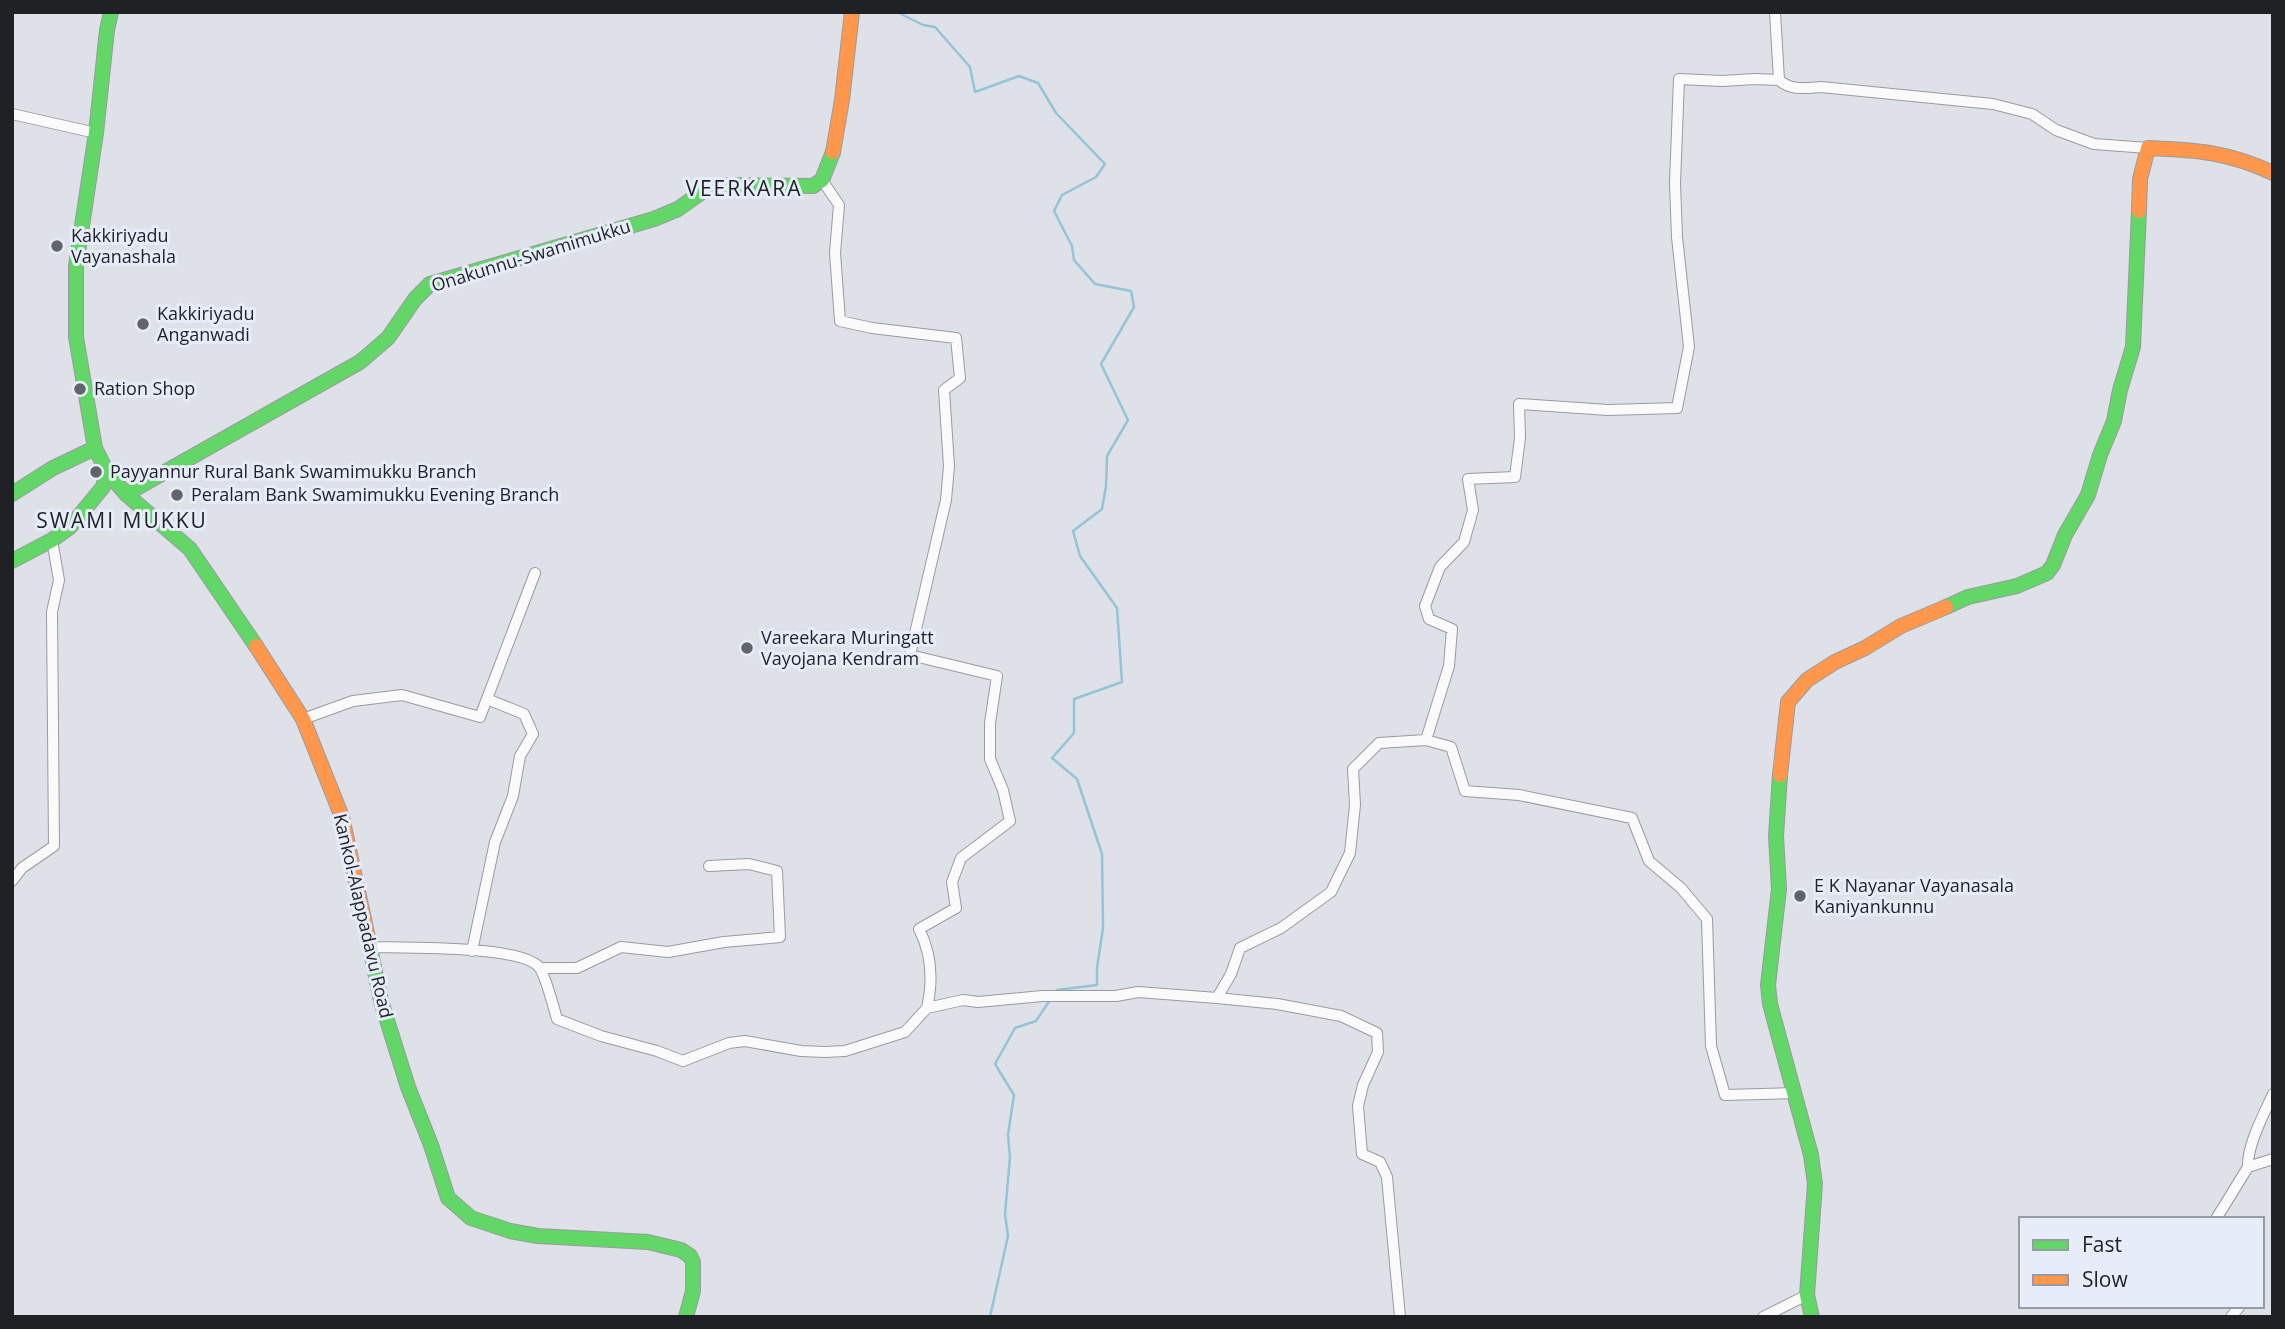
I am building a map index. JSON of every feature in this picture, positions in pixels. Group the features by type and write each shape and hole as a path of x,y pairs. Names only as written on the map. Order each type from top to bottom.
{"main road":[{"name":"Kankol-Alappadavu Road","path":"111,12 76,266 78,348 95,448 107,472 126,494 190,549 239,618 303,719 342,817 381,1001 408,1087 449,1198 471,1218 510,1231 538,1236 667,1244 681,1251 690,1256 693,1262 693,1291 686,1317"},
{"path":"822,180 838,133 852,12"},
{"path":"1812,1317 1807,1295 1815,1184 1811,1155 1770,1004 1768,985 1779,890 1776,836 1783,734 1788,702 1807,680 1901,626 1968,597 2017,586 2047,573 2088,495 2100,455 2114,422 2133,347 2140,179 2148,148 2220,153 2250,161 2273,173"},
{"name":"Onakunnu-Swamimukku","path":"126,494 360,362 397,328 413,300 430,285 654,219 678,209 709,187 799,187 813,186 822,180"},
{"path":"12,494 53,468 95,448"},
{"path":"12,561 52,540 70,527 103,486 107,472"}],"street":[{"path":"1775,12 1780,80 1786,86 1993,104 2032,114 2056,130 2094,144 2148,148"},
{"path":"1426,740 1449,666 1452,629 1429,620 1425,606 1440,567 1464,542 1473,510 1468,479 1515,477 1520,438 1519,404 1608,410 1677,408 1689,347 1677,237 1675,183 1679,79 1780,80"},
{"path":"12,114 96,133"},
{"path":"540,968 557,1018 601,1036 683,1061 729,1043 746,1041 801,1051 845,1051 905,1032 927,1008 932,987 927,944 919,929 956,908 952,882 961,858 1010,821 1003,790 990,759 990,723 997,676 911,655 946,500 949,466 944,390 960,378 956,338 872,328 840,321 835,253 839,205 822,180"},
{"path":"12,881 22,869 54,846 52,612 59,580 52,540"},
{"path":"303,719 353,701 402,695 480,717 535,573"},
{"path":"472,951 495,842 513,796 520,757 533,734 524,714 487,699"},
{"path":"1217,998 1240,948 1281,928 1331,892 1350,853 1355,805 1353,769 1379,743 1426,740 1451,747 1465,791 1519,795 1632,818 1649,861 1681,888 1707,919 1711,1046 1725,1095 1794,1093"},
{"path":"369,947 500,953 526,959 540,968 577,968 621,947 668,952 724,942 780,937 777,871 749,864 709,866"},
{"path":"927,1008 963,1000 978,1002 1046,996 1116,996 1138,992 1277,1004 1341,1016 1377,1033 1378,1052 1363,1085 1358,1106 1362,1154 1380,1162 1387,1177 1400,1317"},
{"path":"2217,1217 2248,1167 2259,1124 2273,1094"},
{"path":"2248,1167 2273,1159"},
{"path":"1763,1317 1807,1295"}],"waterway":[{"path":"897,12 923,25 935,27 970,67 975,92 1019,76 1038,83 1056,113 1105,164 1096,177 1062,195 1054,211 1072,246 1074,260 1095,284 1131,291 1134,307 1101,364 1128,420 1107,456 1102,509 1073,531 1080,556 1117,608 1122,682 1074,699 1074,733 1052,758 1077,779 1102,854 1103,928 1097,985 1055,992"},
{"path":"990,1317 1008,1236 1005,1214 1010,1157 1008,1135 1014,1095 995,1064 1015,1028 1036,1021 1050,1000"}],"traffic: fast":[{"path":"111,12 76,266 76,337 95,448 107,472 126,494 190,549 256,646"},
{"path":"126,494 360,362 388,338 415,299 430,284 654,219 678,209 709,187 813,186 822,180 833,152"},
{"path":"1946,607 1968,597 2017,586 2047,573 2088,495 2114,421 2133,347 2139,211"},
{"path":"12,494 53,468 95,448"},
{"path":"12,561 52,540 70,527 103,487 107,472"},
{"path":"1780,775 1776,836 1779,889 1768,985 1770,1004 1811,1155 1815,1184 1807,1295 1812,1317"},
{"path":"368,938 381,1001 408,1087 448,1198 471,1218 510,1231 538,1236 648,1242 681,1250 690,1256 693,1262 693,1291 686,1317"}],"traffic: slow":[{"path":"833,152 852,12"},
{"path":"2139,211 2140,179 2148,148 2212,153 2273,173"},
{"path":"1780,775 1788,702 1807,680 1901,626 1946,607"},
{"path":"256,646 303,719 342,817 368,938"}],"place":[{"name":"Kakkiriyadu Vayanashala","path":"57,246"},
{"name":"Kakkiriyadu Anganwadi","path":"143,324"},
{"name":"Ration Shop","path":"80,389"},
{"name":"Payyannur Rural Bank Swamimukku Branch","path":"96,472"},
{"name":"Peralam Bank Swamimukku Evening Branch","path":"177,495"},
{"name":"Vareekara Muringatt Vayojana Kendram","path":"747,648"},
{"name":"E K Nayanar Vayanasala Kaniyankunnu","path":"1800,896"}],"district":[{"name":"VEERKARA","path":"744,189"},
{"name":"SWAMI MUKKU","path":"122,521"}]}
